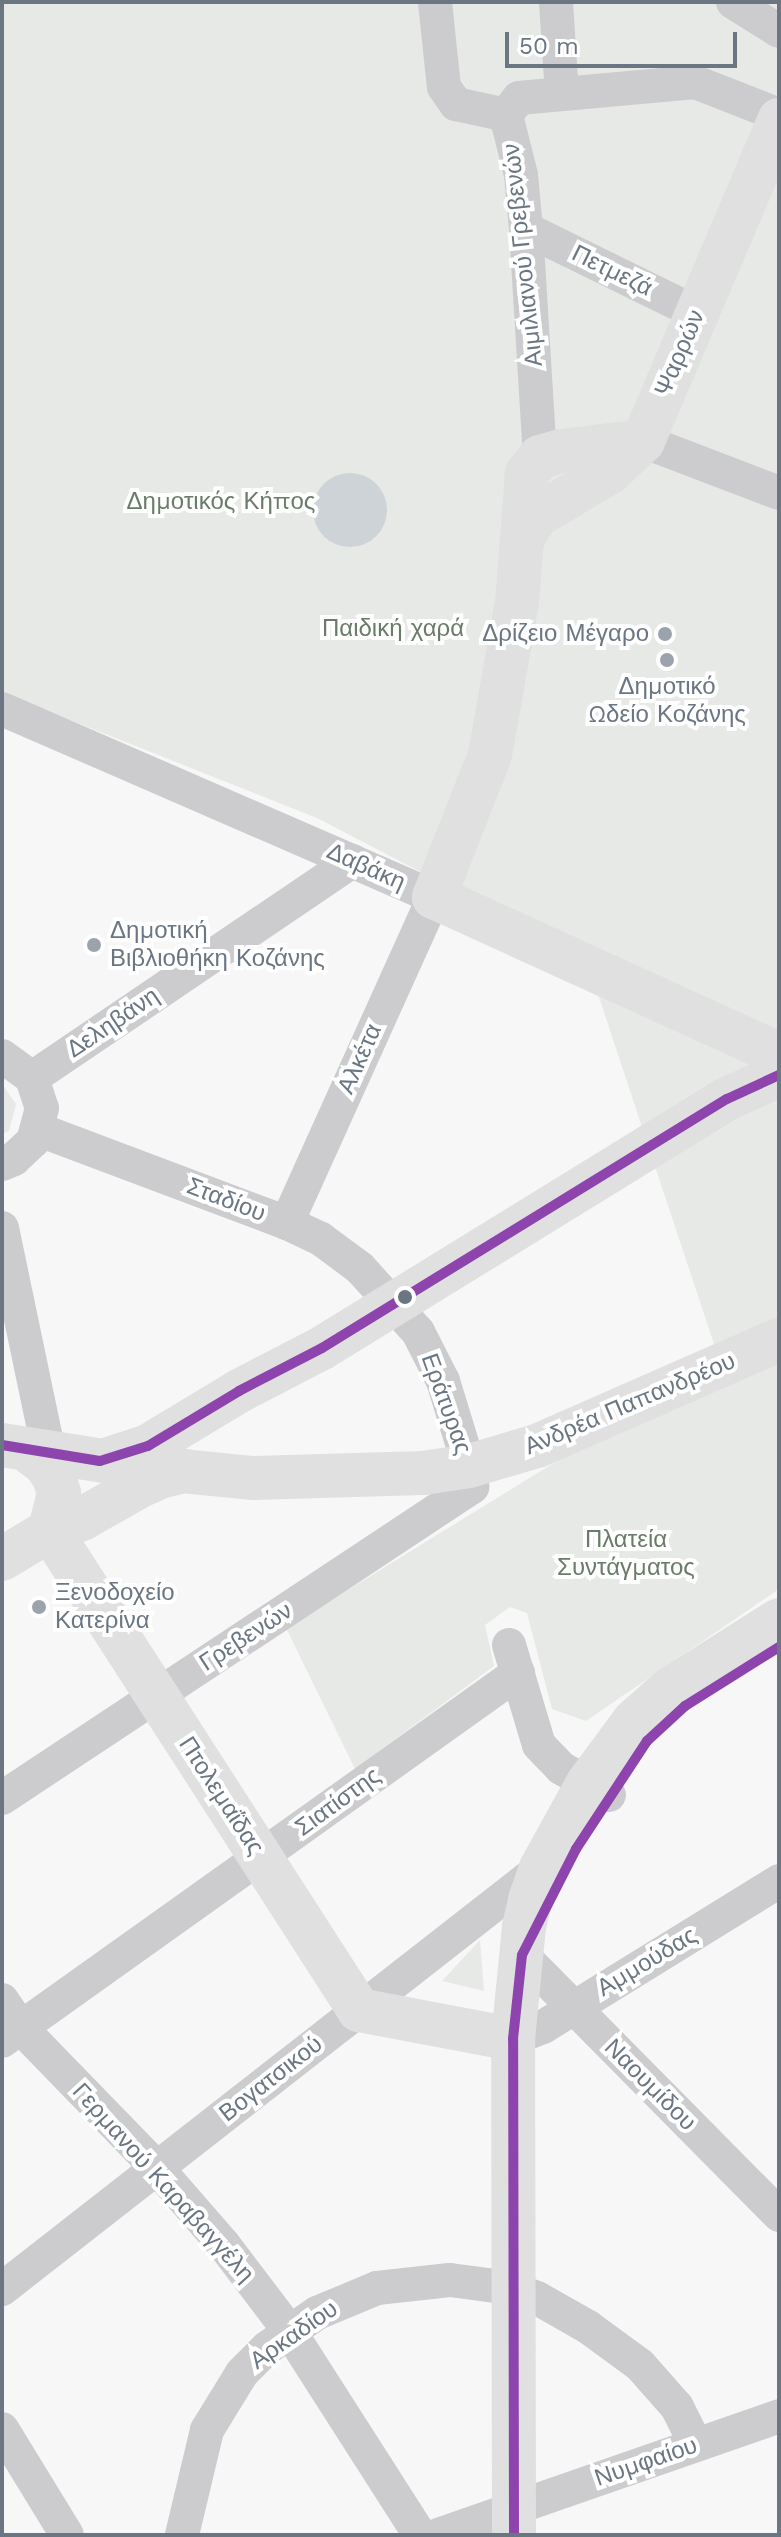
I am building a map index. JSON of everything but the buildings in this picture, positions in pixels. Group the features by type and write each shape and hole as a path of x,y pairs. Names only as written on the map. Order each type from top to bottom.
{"main road":[{"name":"Ψαρρών","path":"523,538 535,517 610,472 643,441 779,118"},
{"path":"434,897 490,755 505,686 523,538 527,473 540,457 561,451 643,441"},
{"name":"Δαβάκη","path":"434,897 779,1054"},
{"path":"727,1099 745,1060 743,1049 728,1029"},
{"path":"100,1461 148,1446 239,1391 322,1348 727,1099 779,1075"},
{"name":"Ανδρέα Παπανδρέου","path":"25,1449 142,1467 231,1476 331,1478 423,1473 469,1466 578,1430 779,1340"},
{"path":"2,1559 50,1530 83,1499 211,1431 322,1348"},
{"path":"211,1431 206,1443 207,1456 231,1476"},
{"path":"25,1449 45,1464 54,1477 59,1493 50,1530"},
{"path":"50,1530 82,1519 163,1476 185,1471"},
{"name":"Πτολεμαΐδας","path":"50,1530 359,2010"},
{"path":"522,1955 618,1740 648,1707 779,1620"},
{"path":"513,2522 513,2039 524,1927 541,1868 598,1789 662,1723 779,1647"},
{"path":"359,2010 513,2039"}],"street":[{"name":"Αιμιλιανού Γρεβενών","path":"435,2 444,87 456,104 506,115 521,175 540,457"},
{"path":"556,2 562,94"},
{"path":"733,2 779,31"},
{"path":"506,115 519,98 695,82 779,118"},
{"name":"Πετμεζά","path":"526,229 697,313"},
{"path":"643,441 779,493"},
{"name":"Δαβάκη","path":"2,709 434,897"},
{"name":"Δεληβάνη","path":"32,1078 353,861"},
{"name":"Αλκέτα","path":"287,1223 434,897"},
{"path":"2,1056 32,1078 41,1097 39,1130 24,1151 2,1164"},
{"name":"Σταδίου","path":"39,1130 287,1223 321,1239 360,1268 393,1305"},
{"path":"2,1228 25,1449"},
{"name":"Εράτυρας","path":"393,1305 418,1332 443,1381 469,1466"},
{"name":"Γρεβενών","path":"2,1798 472,1487 469,1466"},
{"name":"Σιατίστης","path":"12,2035 261,1857 513,1659 539,1745 561,1768 598,1789"},
{"name":"Βογατσικού","path":"2,2289 541,1868"},
{"name":"Αμμούδας","path":"513,2039 543,2027 779,1881"},
{"name":"Ναουμίδου","path":"522,1955 779,2215"},
{"name":"Γερμανού Καραβαγγέλη","path":"2,2000 12,2035 157,2168 224,2245 290,2332 420,2535"},
{"name":"Αρκαδίου","path":"182,2535 207,2430 242,2373 290,2332 344,2299 377,2288 450,2280 511,2288 564,2312 640,2365 677,2407 696,2445"},
{"name":"Νυμφαίου","path":"438,2535 513,2522 696,2445 779,2416"},
{"path":"2,2429 67,2535"}],"green space":[{"path":"2,2 779,2 779,1589 586,1721 552,1709 527,1613 510,1607 485,1625 494,1666 355,1769 286,1628 565,1456 728,1386 586,958 317,818 2,693"},
{"path":"2,1084 16,1104 9,1131 2,1134"},
{"path":"480,1940 484,1991 442,1981"}],"shaded area":[{"path":"350,473 371,479 381,489 387,510 381,531 371,541 350,547 329,541 319,531 313,510 319,489 329,479"}],"transit line":[{"path":"2,1445 100,1461 148,1446 239,1391 322,1348 727,1099 779,1075"},
{"path":"514,2535 513,2039 522,1955 576,1849 647,1741 685,1706 779,1647"}],"place":[{"name":"Δρίζειο Μέγαρο","path":"665,634"},
{"name":"Δημοτικό Ωδείο Κοζάνης","path":"667,660"},
{"name":"Δημοτική Βιβλιοθήκη Κοζάνης","path":"94,945"},
{"name":"Ξενοδοχείο Κατερίνα","path":"39,1607"}],"park label":[{"name":"Δημοτικός Κήπος","path":"221,502"},
{"name":"Παιδική χαρά","path":"393,629"},
{"name":"Πλατεία Συντάγματος","path":"626,1554"}]}
